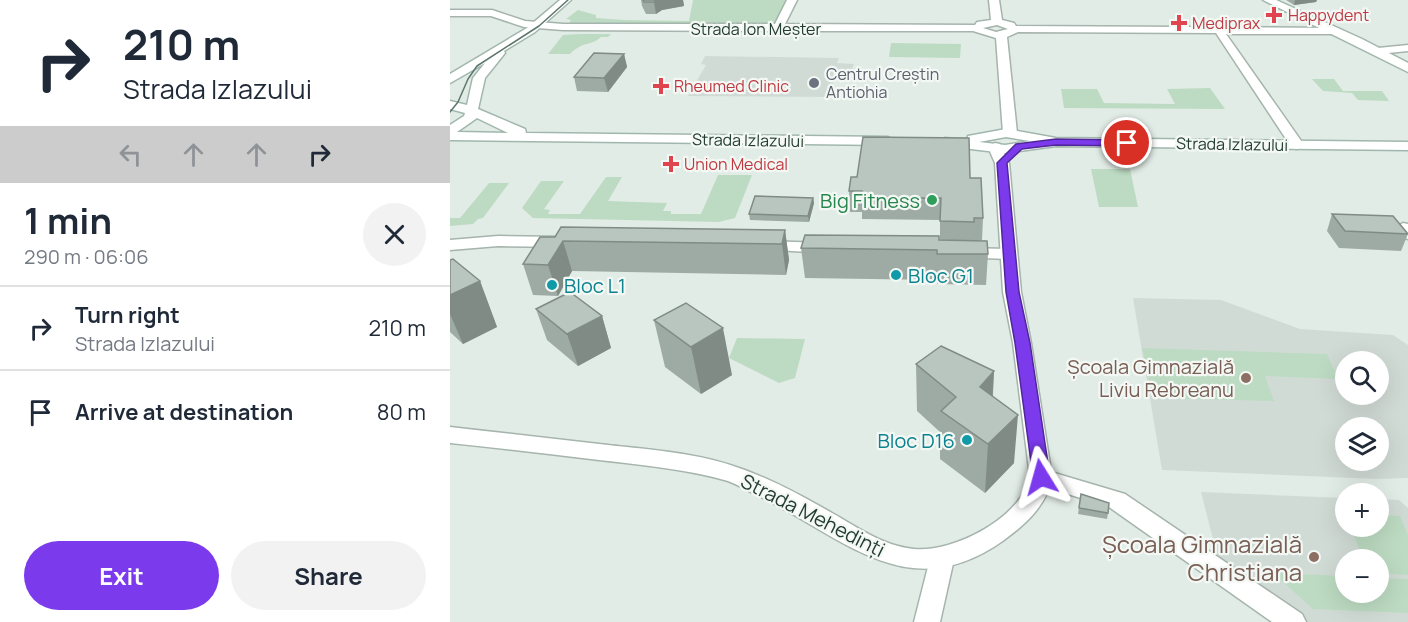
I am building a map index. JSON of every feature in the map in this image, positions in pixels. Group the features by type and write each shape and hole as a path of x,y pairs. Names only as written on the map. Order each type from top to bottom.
{"street":[{"path":"450,79 477,60 503,48 536,26 566,0"},
{"path":"777,30 792,0"},
{"path":"994,0 997,22"},
{"path":"1268,0 1337,31 1408,68"},
{"name":"Strada Ion Meșter","path":"450,14 492,14 536,26 777,30 977,28"},
{"path":"1014,29 1010,25 997,22 981,24 977,28 984,33 1001,35 1014,29 1337,31"},
{"path":"1221,32 1297,145"},
{"path":"1001,35 1016,141 996,148 1008,254 1041,477 1117,500 1293,622"},
{"path":"450,131 467,122 479,78 503,48"},
{"path":"1378,51 1408,48"},
{"name":"Strada Izlazului","path":"450,105 462,106 513,130 542,136"},
{"name":"Strada Izlazului","path":"450,136 899,141"},
{"name":"Strada Izlazului","path":"929,142 953,142 996,148 1016,141 1408,146"},
{"path":"1408,228 1403,228 1408,234"},
{"path":"450,245 498,241 577,242"},
{"path":"745,245 844,248"},
{"path":"946,252 1008,254"},
{"name":"Strada Mehedinți","path":"450,435 674,460 723,471 736,475 819,516 880,551 925,561 942,559 973,548 1009,523 1034,498 1040,488 1041,477"},
{"path":"927,622 942,559"}],"shaded area":[{"path":"705,56 839,58 837,63 854,64 852,70 836,70 830,97 688,96 706,65 701,64"},
{"name":"Școala Gimnazială Liviu Rebreanu","path":"1133,298 1221,300 1300,329 1393,335 1408,345 1408,478 1377,479 1162,470"},
{"name":"Școala Gimnazială Christiana","path":"1201,492 1335,498 1335,537 1389,537 1389,500 1399,500 1408,508 1408,622 1306,622 1217,555"}],"green space":[{"path":"693,0 786,0 774,26 569,23 571,20 566,19 578,10 596,15 596,18 689,21"},
{"path":"611,34 579,47 570,54 548,54 563,35"},
{"path":"891,43 961,44 960,58 889,57"},
{"path":"1312,79 1334,79 1343,91 1382,91 1389,101 1358,100 1352,93 1323,91"},
{"path":"1210,88 1225,109 1064,108 1061,89 1097,89 1104,103 1175,104 1167,89"},
{"path":"1091,169 1130,169 1138,207 1099,207"},
{"path":"718,175 752,175 735,218 719,222 533,218 522,208 541,181 564,181 544,209 550,210 548,214 580,214 606,177 622,177 608,201 667,203 663,211 671,211 671,214 701,214"},
{"path":"489,183 509,183 483,218 473,224 450,226 450,218 460,218"},
{"path":"737,338 805,339 795,378 779,383 729,358"},
{"path":"1142,348 1327,354 1335,372 1335,379 1265,376 1274,401 1153,398"},
{"path":"1389,515 1400,516 1408,535 1408,575 1389,574 1389,549 1359,549 1355,537 1389,537"},
{"path":"1273,573 1335,576 1335,603 1389,603 1389,578 1408,579 1408,613 1313,609"}],"building":[{"path":"643,0 656,0 644,2"},
{"path":"594,53 624,54 604,78 574,77"},
{"path":"863,137 969,138 970,178 981,178 983,218 974,218 974,222 940,221 941,198 861,198 862,191 849,191 851,177 857,177"},
{"path":"755,196 813,198 808,216 749,214"},
{"path":"1332,214 1393,216 1408,234 1345,231"},
{"path":"561,227 785,230 782,244 563,241 548,265 523,264 540,237 555,237"},
{"path":"805,235 939,236 939,240 987,241 988,254 937,254 937,250 801,248"},
{"path":"453,259 480,281 450,295 450,260"},
{"path":"570,292 602,316 567,334 536,309"},
{"path":"686,303 723,328 691,347 654,320"},
{"path":"941,346 994,371 980,387 1018,415 988,444 941,411 956,397 916,364"},
{"path":"1081,494 1109,503 1108,513 1079,508"}],"tram line":[{"path":"450,112 458,102 468,79 477,66 539,26 568,0"}],"place":[{"name":"Happydent","path":"1274,15"},
{"name":"Mediprax","path":"1179,23"},
{"name":"Centrul Creștin Antiohia","path":"814,83"},
{"name":"Rheumed Clinic","path":"661,86"},
{"name":"Union Medical","path":"671,164"},
{"name":"Big Fitness","path":"932,200"},
{"name":"Bloc G1","path":"896,275"},
{"name":"Bloc L1","path":"552,285"},
{"name":"Școala Gimnazială Liviu Rebreanu","path":"1246,378"},
{"name":"Bloc D16","path":"967,440"},
{"name":"Școala Gimnazială Christiana","path":"1314,557"}],"route":[{"path":"1041,477 1022,343 1012,292 1002,163 1015,147 1019,146 1056,142 1127,143"}]}
